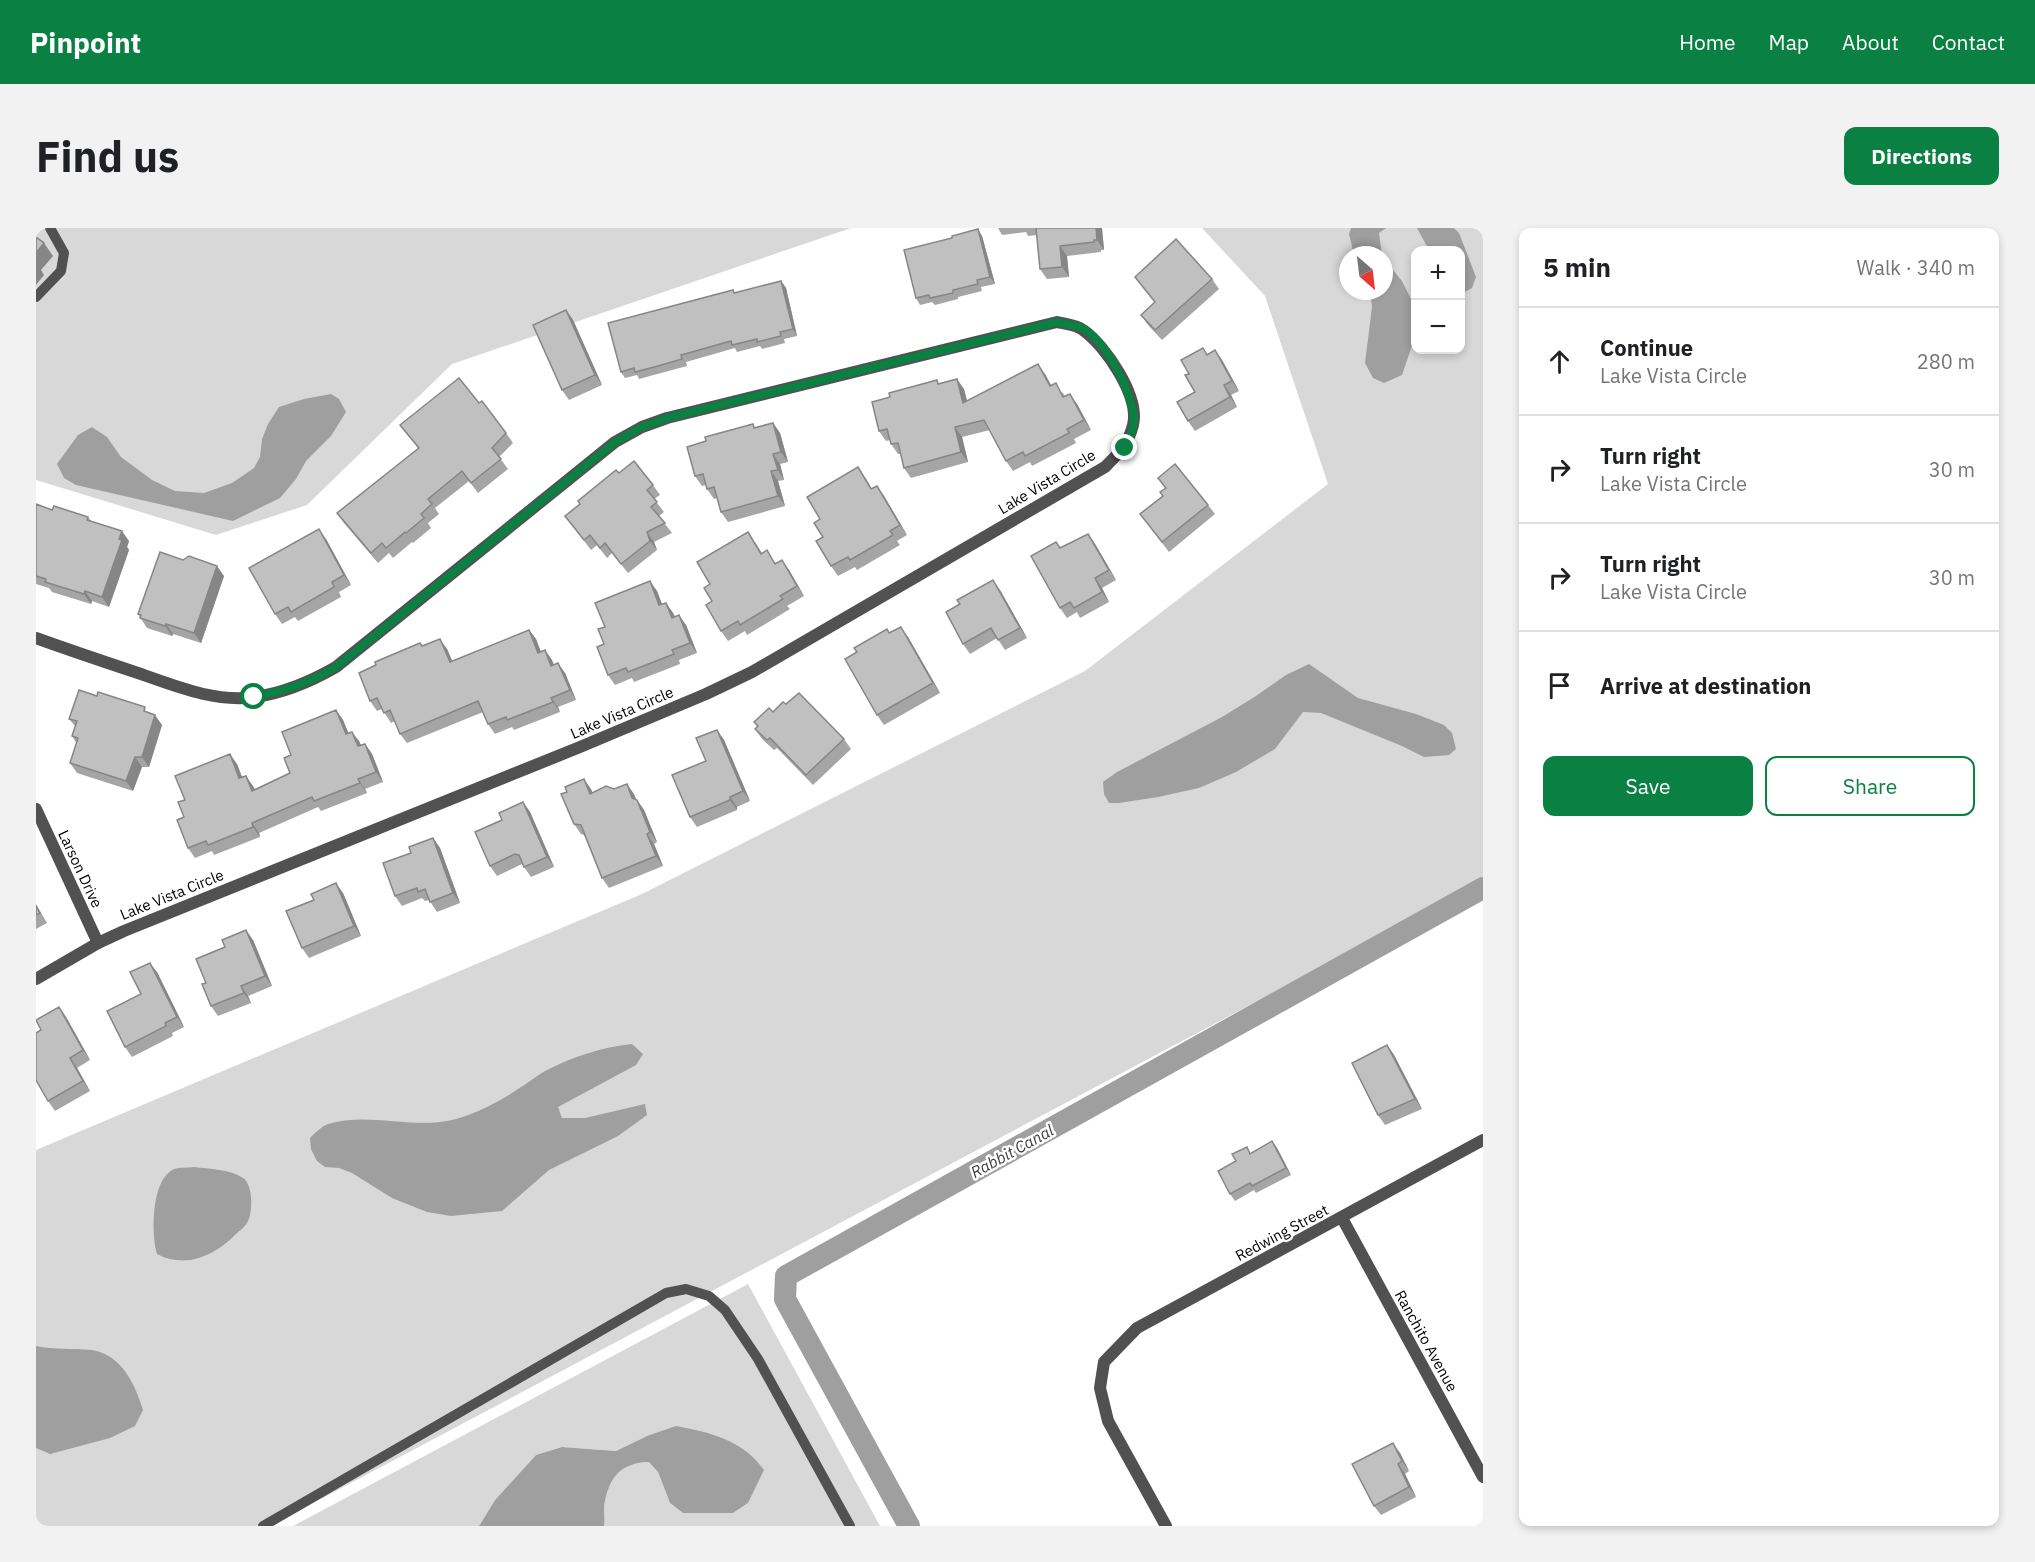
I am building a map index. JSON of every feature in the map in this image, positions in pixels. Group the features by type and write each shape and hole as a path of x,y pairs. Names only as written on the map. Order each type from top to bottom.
{"street":[{"name":"Lake Vista Circle","path":"36,638 187,690 225,698 254,697 286,690 312,681 336,667 606,449 651,424 1057,322 1081,328 1101,345 1130,395 1134,423 1125,448 1105,467 752,672 580,747 98,943 36,979"},
{"name":"Larson Drive","path":"36,809 98,943"},
{"name":"Redwing Street","path":"1166,1526 1108,1421 1100,1388 1104,1362 1137,1328 1483,1140"},
{"name":"Ranchito Avenue","path":"1342,1218 1483,1477"}],"lane":[{"path":"36,297 61,271 64,253 50,228"},
{"path":"263,1526 666,1293 686,1289 709,1296 725,1310 758,1359 850,1526"}],"shaded area":[{"path":"36,228 851,228 452,364 307,505 216,535 36,480"},
{"path":"1202,228 1483,228 1483,881 270,1526 36,1526 36,1150 642,894 1085,671 1328,484 1265,296"},
{"path":"1351,228 1386,228 1379,233 1381,246 1352,246 1349,234"},
{"path":"1417,228 1454,228 1459,233 1464,246 1427,246"},
{"path":"1465,249 1476,277 1472,288 1465,292"},
{"path":"1393,270 1402,281 1411,299 1411,349 1402,375 1384,383 1373,378 1365,363 1371,300 1393,300"},
{"path":"331,394 339,399 346,412 331,436 306,461 296,479 280,498 233,521 76,485 64,478 57,464 78,435 92,427 107,437 121,457 152,480 175,491 204,493 232,483 254,468 260,457 262,439 268,424 279,407"},
{"path":"1309,664 1358,698 1416,714 1444,725 1452,733 1456,749 1449,755 1424,757 1321,713 1303,712 1275,749 1236,772 1199,788 1158,797 1109,803 1104,794 1103,782 1117,772 1222,717 1286,675"},
{"path":"632,1044 643,1054 636,1065 558,1107 562,1118 585,1118 645,1104 647,1115 618,1136 549,1170 502,1211 451,1216 427,1212 392,1198 352,1173 339,1168 325,1167 317,1161 311,1149 310,1138 328,1124 357,1119 432,1123 456,1119 493,1104 545,1071 566,1061 598,1050"},
{"path":"194,1167 226,1171 243,1178 249,1186 250,1217 246,1225 235,1235 208,1254 188,1260 168,1258 157,1254 155,1245 154,1221 157,1195 166,1175 176,1168"},
{"path":"748,1284 880,1526 604,1526 604,1507 608,1488 617,1474 630,1466 649,1462 658,1472 670,1503 683,1513 733,1513 748,1503 763,1470 647,1436 616,1451 562,1447 536,1455 495,1500 479,1526 293,1526"},
{"path":"36,1346 92,1350 112,1358 126,1372 140,1400 143,1410 135,1426 110,1438 50,1454 36,1448"},
{"path":"676,1426 725,1439 736,1444 756,1460 764,1470 748,1503 733,1513 683,1513 670,1503 658,1472 649,1462 630,1465 612,1480 604,1507 604,1526 479,1526 495,1500 536,1455 562,1447 616,1451 647,1436"}],"building":[{"path":"1036,228 1096,228 1097,240 1060,246 1062,267 1040,269"},
{"path":"978,229 990,277 977,280 978,284 953,290 953,293 930,298 929,295 916,298 904,250"},
{"path":"36,237 44,243 36,253"},
{"path":"1176,239 1212,279 1155,330 1141,315 1155,302 1135,277"},
{"path":"781,281 793,329 780,332 781,336 732,345 731,341 681,355 682,359 658,366 635,372 634,368 621,372 608,323 733,290 734,293"},
{"path":"566,310 595,375 562,390 533,325"},
{"path":"1203,348 1207,355 1215,350 1232,381 1224,385 1230,397 1188,421 1177,402 1195,392 1185,375 1189,374 1181,360"},
{"path":"1038,364 1050,386 1056,383 1063,397 1070,394 1084,420 1067,429 1069,433 1025,456 1023,452 1006,461 984,420 955,427 961,452 904,468 898,443 891,444 887,429 879,431 872,402 890,397 889,393 937,380 938,384 957,379 963,403"},
{"path":"459,378 479,403 482,401 506,433 492,448 501,459 471,483 462,471 428,499 432,504 421,514 424,518 386,548 382,543 371,553 337,513 419,448 400,425"},
{"path":"773,423 781,452 773,454 778,470 771,471 778,496 721,512 714,487 707,489 703,474 695,476 687,447 706,441 705,437 753,424 754,428"},
{"path":"634,461 653,485 647,490 657,502 651,507 665,523 647,532 650,541 621,564 605,543 600,548 590,535 584,540 565,516 580,504 578,501 616,470 619,473"},
{"path":"1175,464 1208,505 1162,542 1140,514 1163,496 1160,492 1166,488 1158,478"},
{"path":"858,467 871,489 877,486 900,525 890,531 893,535 850,560 848,557 831,566 816,541 823,537 814,523 820,519 807,497"},
{"path":"36,504 52,510 54,506 122,531 119,539 122,540 102,597 45,582 46,579 36,576"},
{"path":"319,529 344,575 332,582 334,587 291,612 288,607 275,614 249,568"},
{"path":"748,532 761,554 767,550 775,564 782,560 797,586 780,596 783,599 740,625 738,621 721,631 706,605 712,601 704,588 710,584 697,562"},
{"path":"1088,534 1109,570 1095,578 1102,592 1074,608 1070,602 1060,608 1031,556 1056,542 1060,548"},
{"path":"160,552 183,560 189,556 217,566 194,633 140,618 141,615 138,614"},
{"path":"993,580 1020,628 998,640 991,628 963,644 946,612 960,604 957,600"},
{"path":"650,581 659,605 666,603 672,618 679,615 690,643 672,650 674,654 628,672 626,668 608,675 597,647 604,644 598,629 605,627 595,603"},
{"path":"901,627 933,683 877,715 845,659 857,652 854,648 887,629 889,633"},
{"path":"529,630 538,653 545,650 551,666 558,663 570,690 551,698 553,702 507,720 506,717 488,724 478,701 400,734 390,710 384,713 377,698 370,701 359,673 376,665 375,662 420,643 422,646 440,639 450,662"},
{"path":"79,690 97,696 98,692 145,707 144,711 155,715 142,757 135,757 126,781 70,763 78,738 72,736 77,721 69,719"},
{"path":"799,693 844,739 806,775 770,738 767,740 755,729 758,726 754,722 769,708 773,712 783,702 786,704"},
{"path":"336,710 346,734 352,732 358,746 365,744 376,772 358,779 360,783 314,801 312,797 252,823 253,827 208,845 206,841 188,848 177,820 184,817 178,802 185,800 175,776 230,754 239,778 246,776 252,791 290,773 284,758 291,755 282,732"},
{"path":"717,730 743,791 730,797 730,800 690,817 672,775 706,761 696,738"},
{"path":"584,779 590,794 606,786 614,789 627,784 632,798 637,800 650,832 647,834 656,856 602,878 581,825 574,824 561,794 567,792 565,787"},
{"path":"523,802 547,857 524,867 519,855 515,854 490,866 475,832 502,820 499,813"},
{"path":"433,838 453,893 430,902 425,889 418,892 417,888 395,896 383,863 411,853 409,847"},
{"path":"336,883 354,926 302,948 286,911 314,900 311,894"},
{"path":"246,930 265,976 241,986 244,993 211,1006 202,984 206,983 196,959 225,947 222,940"},
{"path":"150,963 177,1017 165,1023 166,1026 125,1047 107,1011 141,994 130,972"},
{"path":"59,1007 83,1050 70,1058 83,1081 48,1101 36,1080 36,1033 41,1030 36,1020"},
{"path":"1387,1045 1415,1099 1378,1115 1352,1063"},
{"path":"1272,1141 1286,1168 1252,1186 1250,1183 1230,1194 1218,1171 1236,1161 1232,1154 1247,1147 1250,1154"},
{"path":"1393,1443 1402,1461 1398,1464 1409,1487 1374,1506 1352,1464"}],"waterway":[{"name":"Rabbit Canal","path":"909,1526 785,1299 786,1276 1483,888"}],"route":[{"path":"254,697 312,681 336,667 615,442 642,427 667,418 1057,322 1081,328 1101,345 1119,372 1130,395 1134,423 1125,448"}]}
